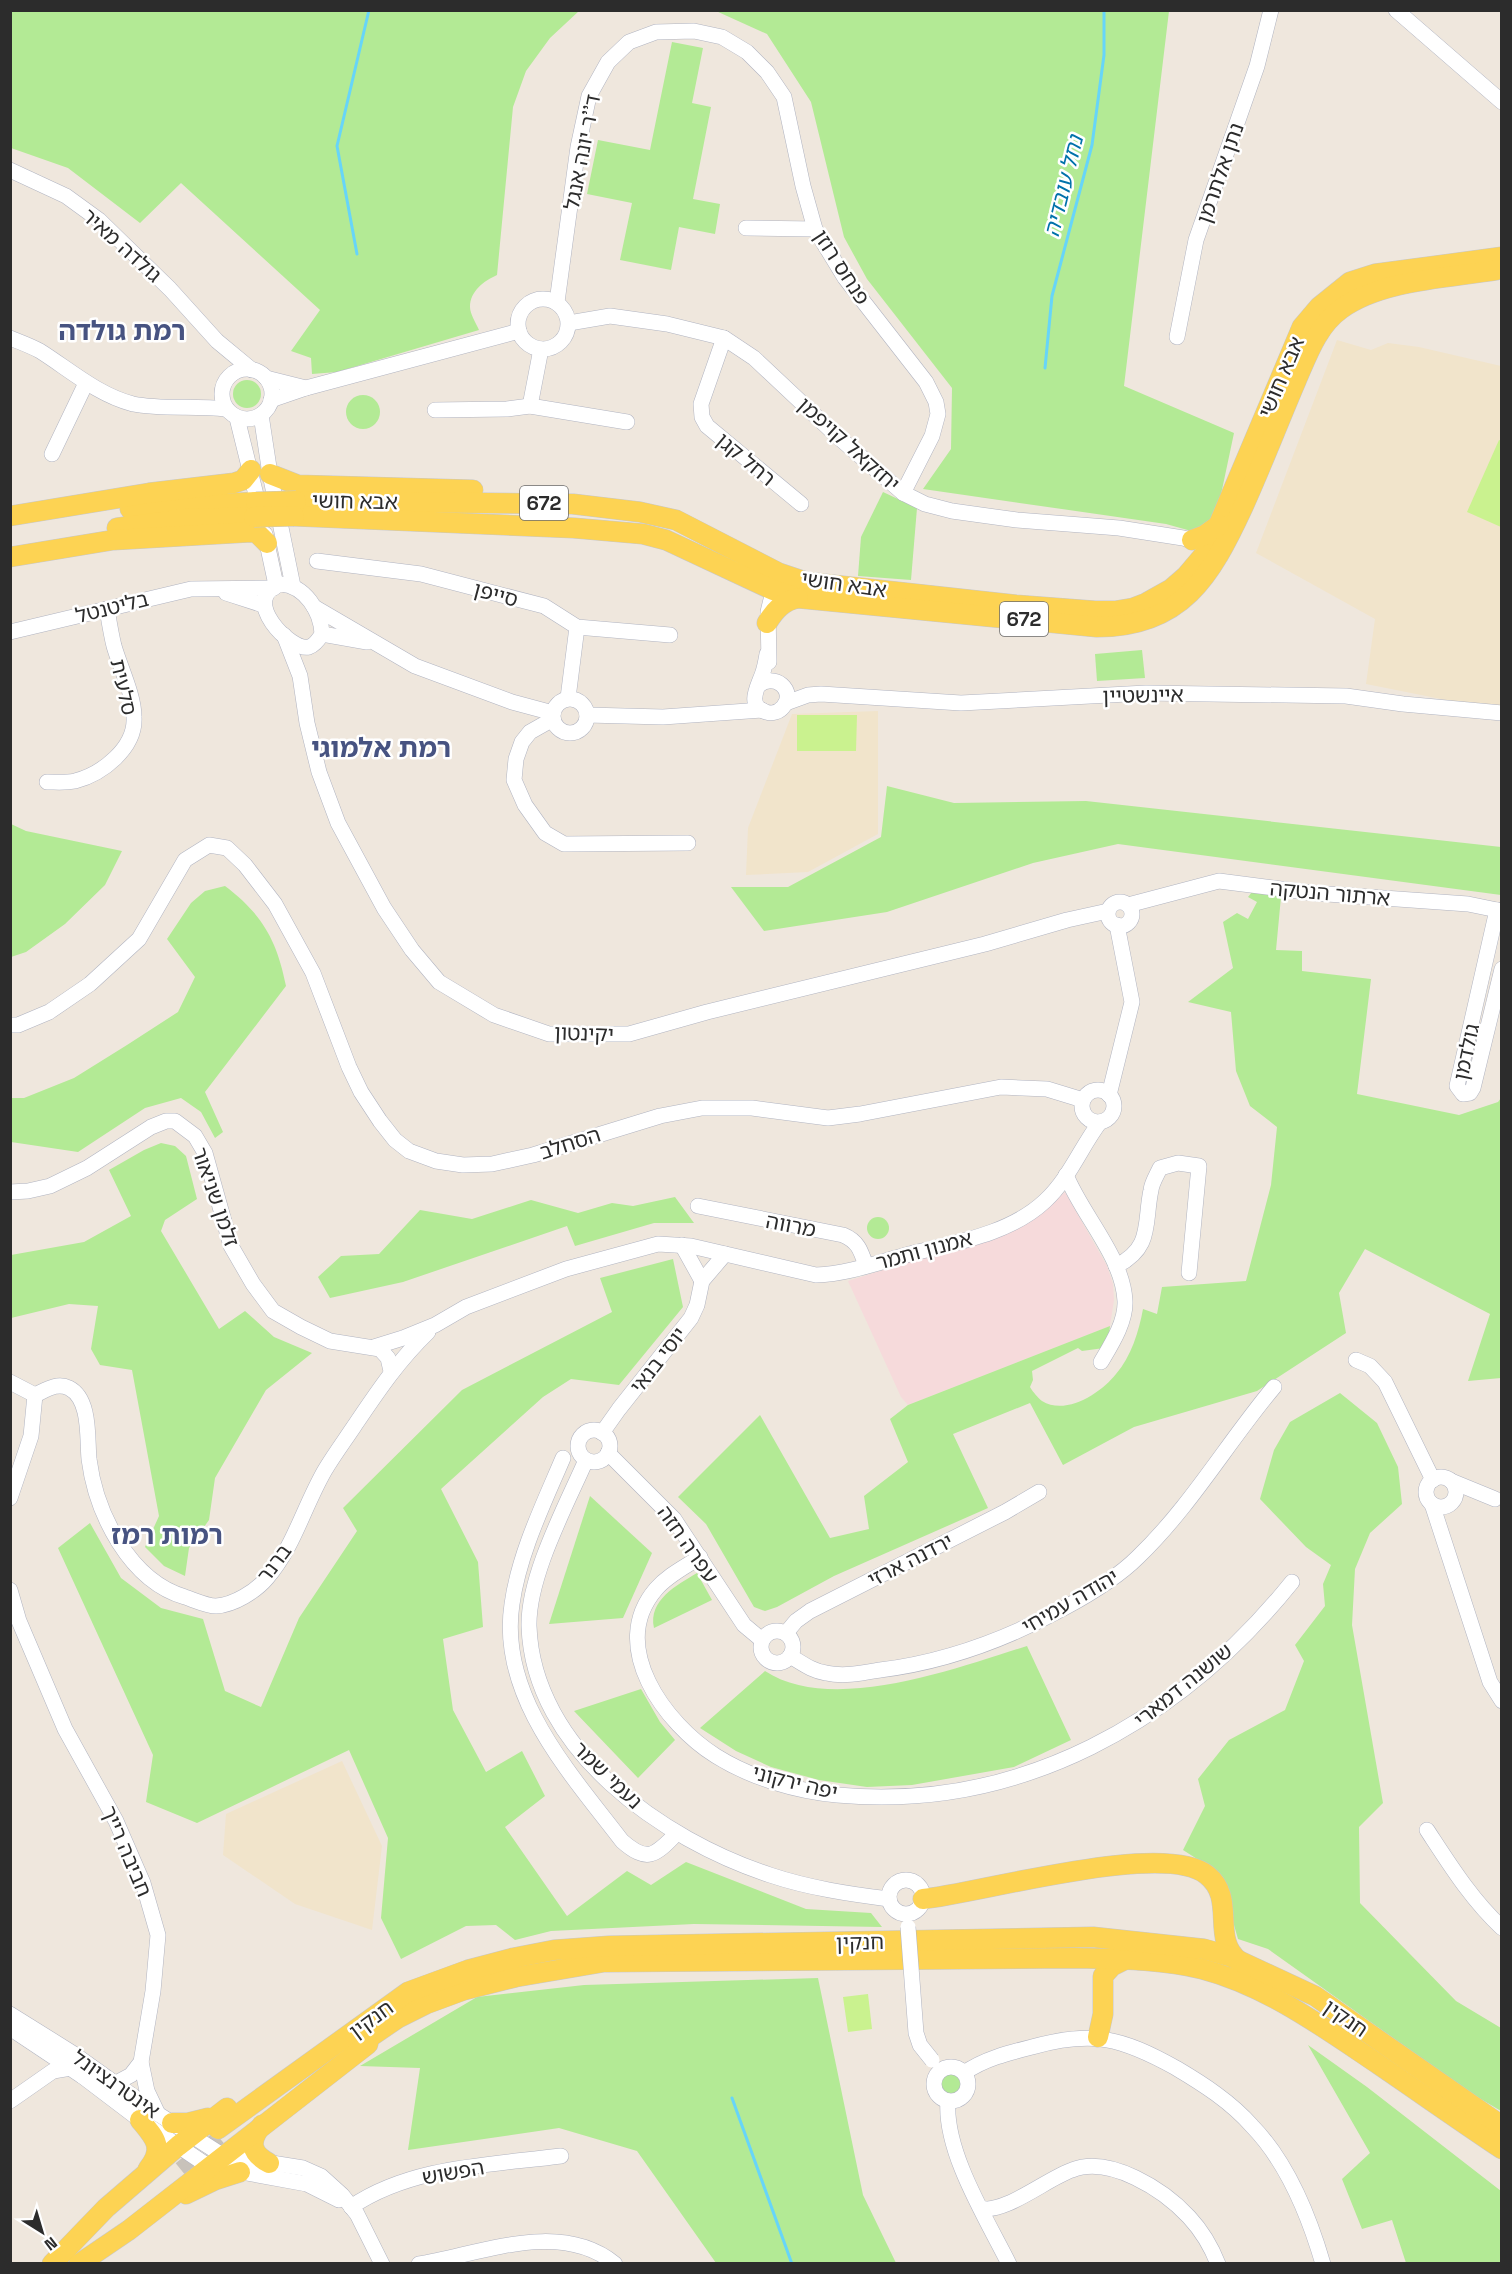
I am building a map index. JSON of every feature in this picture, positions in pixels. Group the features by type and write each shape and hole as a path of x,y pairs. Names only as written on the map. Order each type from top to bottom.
{"main road":[{"name":"אבא חושי","path":"295,508 644,534 666,540 776,582 817,583 1016,605 1115,611 1133,608 1159,597 1186,576 1205,535 1221,523 1298,336 1307,318 1318,307 1350,282 1375,274 1502,256"},
{"name":"אבא חושי","path":"1198,553 1221,553 1318,333 1339,310 1359,297 1379,289 1502,270"},
{"path":"10,516 149,493 234,483 243,480 251,470"},
{"path":"270,474 298,485 499,491 547,496 573,504"},
{"name":"אבא חושי","path":"10,526 146,507 255,509 573,504 648,513 676,520 798,598 1097,627 1117,627 1140,622 1169,609 1191,592 1198,553"},
{"name":"אבא חושי","path":"10,546 255,509"},
{"path":"10,557 113,540 240,532 257,534 267,543"},
{"path":"768,623 776,609 798,598"},
{"path":"923,1899 1042,1876 1115,1866 1161,1863 1202,1871 1209,1876 1220,1891 1223,1901 1226,1944 1231,1954 1241,1962"},
{"path":"1184,1945 1197,1944 1211,1939 1220,1931 1224,1920"},
{"name":"חנקין","path":"222,2126 286,2066 408,1992 468,1970 502,1961 554,1950 609,1946 1093,1937 1184,1945 1215,1952 1315,1996 1502,2126"},
{"path":"1075,1958 1082,1961 1093,1975 1093,2014 1098,2037"},
{"name":"חנקין","path":"222,2126 398,2018 426,2004 464,1990 516,1977 604,1962 1075,1958 1126,1959 1183,1965 1204,1970 1250,1987 1298,2011 1502,2149"},
{"path":"1098,2037 1103,2014 1103,1976 1112,1966 1126,1959"},
{"path":"79,2264 145,2217 334,2071 398,2018"},
{"path":"54,2264 106,2208 143,2175 155,2160 157,2150 154,2138 157,2119 222,2126"},
{"path":"262,2125 253,2137 253,2143 260,2156 269,2163"},
{"path":"143,2175 181,2154 222,2126"},
{"path":"54,2264 181,2154"},
{"path":"71,2264 181,2154"},
{"path":"145,2217 192,2190 240,2172"}],"street":[{"name":"נתן אלתרמן","path":"1177,337 1197,240 1257,66 1271,10"},
{"path":"1396,10 1502,102"},
{"name":"פנחס רוזן","path":"656,32 694,31 722,37 747,52 767,72 784,97 802,186 815,229 844,278 926,382 936,402 938,414 932,436 903,493"},
{"name":"ד''ר יונה אנגל","path":"557,302 578,147 589,96 608,62 629,42 656,32"},
{"name":"גולדה מאיר","path":"10,170 66,196 99,220 170,289 218,341 259,374"},
{"path":"746,228 815,229"},
{"path":"540,298 557,302 568,315 569,323 564,339 557,345 541,349 527,343 519,331 520,314 525,306 540,298"},
{"name":"יחזקאל קויפמן","path":"569,323 610,316 667,324 724,338 754,358 837,436 903,493 925,504 952,512 1119,528 1198,553"},
{"path":"271,400 306,388 519,331"},
{"path":"10,338 38,350 86,383 112,397 133,404 229,408 246,420 261,415 271,400 270,385 259,374"},
{"name":"רחל קגן","path":"724,338 701,404 702,417 707,426 801,504"},
{"name":"גולדה מאיר","path":"218,341 230,376"},
{"path":"530,406 541,349"},
{"path":"275,587 251,470 222,391 230,376 244,369 306,388"},
{"path":"52,454 86,383"},
{"path":"435,410 507,409 530,406 627,422"},
{"path":"261,415 270,474 293,586"},
{"name":"סייפן","path":"317,561 421,574 544,606 577,627 670,635"},
{"path":"762,710 755,702 756,691 767,654 768,623 776,582"},
{"path":"281,584 293,586 301,591 314,607 321,622 322,634 314,644 308,647 294,644 284,635 271,621 263,605 264,598 275,587 281,584"},
{"name":"בליטנטל","path":"10,632 191,589 275,587"},
{"name":"בליטנטל","path":"214,589 263,605"},
{"path":"314,607 415,666 553,716 559,729 569,733 580,730 584,726 587,715 584,705 574,699 558,703 553,716 530,732 522,742 516,759 514,780 525,805 545,833 564,844 688,843"},
{"name":"סלעית","path":"47,782 72,782 87,777 123,750 131,734 135,718 113,644 107,609"},
{"path":"568,699 577,627"},
{"path":"322,634 376,643"},
{"name":"יקינטון","path":"284,635 300,676 307,723 319,772 338,823 384,908 412,950 439,982 494,1015 549,1034 629,1034 708,1012 985,944 1067,920 1120,917"},
{"name":"יקינטון","path":"300,676 308,647"},
{"path":"587,715 663,717 762,710 773,713 786,703 786,693 777,681 767,654"},
{"path":"724,713 742,706 767,681 777,681"},
{"name":"איינשטיין","path":"786,703 808,695 821,694 961,703 1146,693 1346,696 1502,713"},
{"name":"הסחלב","path":"10,1025 18,1025 49,1012 90,984 139,939 185,860 209,845 227,848 251,873 275,904 313,973 361,1092 380,1121 395,1140 409,1151 436,1161 463,1165 492,1164 533,1155 660,1116 702,1108 752,1108 828,1118 1001,1087 1047,1089 1083,1100"},
{"name":"ארתור הנטקה","path":"1120,917 1161,895 1219,881 1313,893 1468,904 1499,910"},
{"name":"גולדמן","path":"1499,910 1457,1086 1463,1094 1470,1093 1473,1088 1502,969"},
{"path":"1103,1092 1114,1070 1132,1002 1120,917"},
{"path":"1090,1092 1103,1092 1114,1103 1112,1113 1105,1120 1094,1120 1082,1109 1083,1100 1090,1092"},
{"name":"אמנון ותמר","path":"725,1254 816,1275 831,1275 1002,1227 1036,1209 1047,1199 1066,1175 1094,1120"},
{"name":"זלמן שניאור","path":"10,1192 50,1186 97,1162 151,1127 166,1121 176,1121 195,1136 205,1154 231,1246 253,1284 273,1311 330,1341 374,1347 403,1338 435,1325 466,1307 566,1269 658,1244 682,1245 725,1254"},
{"path":"1116,1266 1128,1261 1145,1238 1151,1188 1160,1168 1178,1162 1199,1166 1189,1273"},
{"path":"1066,1175 1078,1202 1091,1220 1116,1266 1125,1302 1115,1338 1101,1362"},
{"name":"מרווה","path":"698,1206 843,1235 853,1239 859,1247 866,1266"},
{"path":"682,1245 702,1281"},
{"name":"יוסי בנאי","path":"602,1433 691,1318 697,1305 702,1281 725,1254"},
{"name":"ברנר","path":"35,1395 55,1385 69,1387 77,1395 84,1408 88,1428 89,1461 103,1515 138,1569 168,1592 215,1606 240,1599 265,1580 277,1565 324,1471 391,1371 435,1325"},
{"path":"374,1347 384,1353 391,1371"},
{"path":"1356,1360 1370,1366 1382,1377 1417,1443 1443,1479 1456,1489 1452,1502 1444,1515 1442,1538"},
{"path":"10,1382 35,1395 31,1436 10,1498"},
{"name":"יהודה עמיחי","path":"790,1656 811,1669 828,1674 850,1674 907,1667 973,1650 1035,1624 1116,1576 1155,1541 1195,1494 1274,1387"},
{"path":"593,1431 602,1433 610,1444 608,1453 601,1461 586,1460 579,1453 580,1438 593,1431"},
{"name":"עפרה חזה","path":"608,1453 668,1513 744,1625 762,1640"},
{"path":"563,1458 533,1531 511,1605 514,1658 521,1683 533,1715 548,1743 622,1841 636,1853 646,1855 663,1848 676,1834"},
{"name":"נעמי שמר","path":"586,1460 546,1554 531,1602 529,1625 537,1676 548,1703 559,1721 590,1763 643,1810 676,1834 738,1864 770,1875 807,1886 889,1899"},
{"path":"1498,1498 1443,1479 1428,1485 1426,1493 1432,1504 1490,1682 1502,1701"},
{"name":"ירדנה ארזי","path":"786,1633 796,1621 810,1611 1005,1512 1039,1492"},
{"path":"1432,1504 1440,1507 1452,1502 1498,1498"},
{"name":"יפה ירקוני","path":"700,1557 669,1576 657,1588 647,1601 639,1620 636,1639 647,1681 666,1709 696,1742 745,1771 803,1789 836,1795 865,1796 952,1792"},
{"name":"שושנה דמארי","path":"952,1792 1019,1776 1051,1765 1096,1746 1135,1725 1209,1669 1270,1610 1292,1582"},
{"name":"חביבה רייך","path":"10,1590 19,1621 65,1729 117,1821 151,1908 158,1935 153,1991 141,2062"},
{"path":"775,1631 786,1633 793,1646 790,1656 782,1662 767,1659 762,1650 762,1640 775,1631"},
{"path":"1426,1830 1465,1888 1502,1928"},
{"path":"906,1920 917,1910 923,1899 923,1893 917,1884 906,1880 892,1888 889,1899 906,1920 916,2033 920,2045 936,2065 935,2088 939,2096 948,2101 958,2100 966,2093 968,2083 964,2073 951,2067 936,2065"},
{"name":"אינטרנציונל","path":"10,2013 116,2083 157,2119 181,2154 215,2161"},
{"name":"אינטרנציונל","path":"10,2028 76,2072 157,2119 181,2154"},
{"path":"964,2073 992,2058 1074,2038 1098,2037 1119,2041 1146,2051 1199,2081 1252,2126 1272,2151 1292,2184 1323,2264"},
{"path":"38,2046 46,2063 43,2077"},
{"path":"10,2101 58,2069 76,2072 104,2084 116,2083 131,2075 141,2062"},
{"path":"141,2062 147,2091 157,2119"},
{"path":"948,2101 947,2119 953,2144 981,2208 1010,2264"},
{"name":"הפשוש","path":"351,2207 376,2194 431,2172 561,2156"},
{"path":"215,2161 269,2163 303,2168 321,2176 342,2194 364,2226"},
{"path":"215,2161 240,2172 307,2184 351,2207"},
{"path":"981,2208 997,2209 1043,2183 1074,2169 1109,2169 1123,2172 1171,2200 1189,2217 1211,2247 1218,2264"},
{"path":"376,2194 365,2208 362,2220 382,2264"},
{"path":"1010,2264 1012,2251 1000,2225 1000,2216 1017,2199"},
{"path":"419,2264 542,2241 577,2245 602,2253 615,2264"}],"shaded area":[{"path":"1337,340 1371,350 1388,343 1419,347 1501,366 1501,711 1366,684 1375,619 1256,553"},
{"path":"878,711 878,834 808,872 746,875 748,828 792,714"},
{"path":"1065,1192 1107,1266 1113,1284 1114,1300 1110,1326 908,1405 901,1397 848,1281 997,1234 1039,1214"},
{"path":"342,1761 382,1846 372,1930 295,1904 223,1855 226,1814"}],"green space":[{"path":"11,10 579,11 550,38 526,71 513,107 497,275 487,280 475,291 470,307 479,330 337,372 312,374 311,358 291,351 320,310 181,183 140,223 68,168 11,148"},
{"path":"716,11 1169,11 1124,386 1234,433 1215,523 1202,534 1166,524 923,489 951,449 952,388 867,279 844,237 811,102 767,34"},
{"path":"672,42 703,48 692,103 711,107 693,199 720,204 715,234 679,227 671,270 620,260 632,203 587,194 598,140 650,150"},
{"path":"247,380 257,384 261,394 257,404 247,408 237,404 233,394 237,384"},
{"path":"363,395 375,400 380,412 375,424 363,429 351,424 346,412 351,400"},
{"path":"1499,440 1502,441 1501,527 1467,512"},
{"path":"883,492 917,508 911,580 858,576 861,537"},
{"path":"1142,650 1145,678 1097,681 1095,654"},
{"path":"797,715 857,715 856,751 797,751"},
{"path":"887,786 954,803 1086,801 1501,847 1501,895 1118,844 1033,863 887,912 764,931 731,887 788,887 881,837"},
{"path":"11,824 26,831 122,851 105,885 65,924 26,952 11,957"},
{"path":"225,886 249,907 266,929 278,955 286,986 205,1092 223,1132 215,1138 201,1112 181,1098 145,1108 78,1152 11,1142 11,1098 24,1098 74,1078 178,1012 195,977 167,939 191,903 205,891"},
{"path":"1252,892 1281,897 1276,950 1302,951 1302,971 1371,979 1357,1094 1459,1115 1498,1102 1501,1098 1501,1378 1468,1381 1490,1314 1365,1249 1339,1293 1346,1333 1257,1391 1134,1427 1063,1465 1030,1403 953,1434 988,1508 834,1576 777,1607 765,1611 754,1607 706,1524 678,1497 760,1415 830,1538 869,1529 864,1496 908,1462 890,1419 908,1405 1110,1326 1108,1343 1104,1348 1082,1351 1078,1348 1032,1371 1033,1380 1030,1387 1040,1400 1051,1405 1072,1404 1092,1395 1121,1367 1134,1343 1143,1309 1157,1314 1162,1287 1246,1281 1271,1185 1277,1127 1250,1106 1236,1071 1231,1012 1188,1002 1233,968 1223,922 1237,913 1248,919 1257,902 1248,897"},
{"path":"161,1143 175,1146 186,1156 197,1199 165,1220 161,1231 219,1329 245,1311 274,1337 312,1353 266,1390 215,1478 209,1520 189,1548 185,1576 164,1566 145,1547 159,1516 132,1370 100,1365 91,1349 98,1306 69,1304 11,1318 11,1255 84,1242 131,1216 109,1170"},
{"path":"675,1197 694,1223 654,1223 575,1246 567,1226 403,1282 330,1298 318,1277 341,1256 379,1254 420,1210 472,1219 531,1200 578,1213 612,1203 633,1206"},
{"path":"874,1217 882,1217 889,1224 889,1232 882,1239 874,1239 867,1232 867,1224"},
{"path":"673,1259 683,1307 619,1385 571,1379 543,1397 441,1489 478,1562 483,1627 443,1639 453,1710 486,1772 522,1751 545,1796 505,1827 567,1916 627,1871 651,1885 686,1862 806,1909 871,1913 882,1927 694,1924 551,1931 515,1940 496,1925 466,1926 401,1959 381,1918 388,1838 349,1750 197,1823 146,1802 153,1755 58,1548 90,1523 121,1578 161,1608 203,1619 225,1691 261,1707 299,1618 357,1531 343,1508 462,1390 612,1312 600,1278"},
{"path":"1340,1393 1377,1423 1398,1467 1402,1504 1370,1533 1355,1569 1352,1625 1383,1803 1359,1827 1360,1903 1456,2001 1501,2028 1501,2111 1469,2092 1268,1949 1238,1939 1219,1873 1183,1850 1205,1806 1198,1779 1229,1740 1285,1710 1304,1661 1295,1645 1325,1606 1323,1584 1331,1565 1306,1547 1260,1499 1274,1450 1290,1422"},
{"path":"590,1496 652,1553 623,1618 549,1624"},
{"path":"697,1573 712,1600 654,1628 655,1609 660,1601 673,1588"},
{"path":"1027,1646 1071,1740 1014,1767 912,1785 867,1787 819,1780 771,1767 736,1751 700,1728 765,1671 793,1683 824,1689 859,1688 931,1675"},
{"path":"641,1689 660,1722 675,1740 638,1778 574,1711"},
{"path":"818,1978 863,2195 896,2263 716,2263 637,2151 559,2128 408,2150 420,2068 360,2066 477,1997 584,1985"},
{"path":"868,1994 872,2029 848,2032 843,1997"},
{"path":"1308,2045 1367,2087 1501,2191 1501,2263 1406,2263 1392,2220 1362,2229 1342,2179 1370,2153"},
{"path":"951,2073 960,2076 963,2085 960,2094 951,2097 942,2094 939,2085 942,2076"}],"waterway":[{"path":"357,254 337,146 369,10"},
{"name":"נחל עובדיה","path":"1045,368 1052,296 1092,145 1104,55 1104,10"},
{"path":"732,2098 792,2264"}],"tunnel":[{"path":"182,2171 225,2136"}],"district":[{"name":"רמת גולדה","path":"122,330"},
{"name":"רמת אלמוגי","path":"381,747"},
{"name":"רמות רמז","path":"167,1534"}]}
